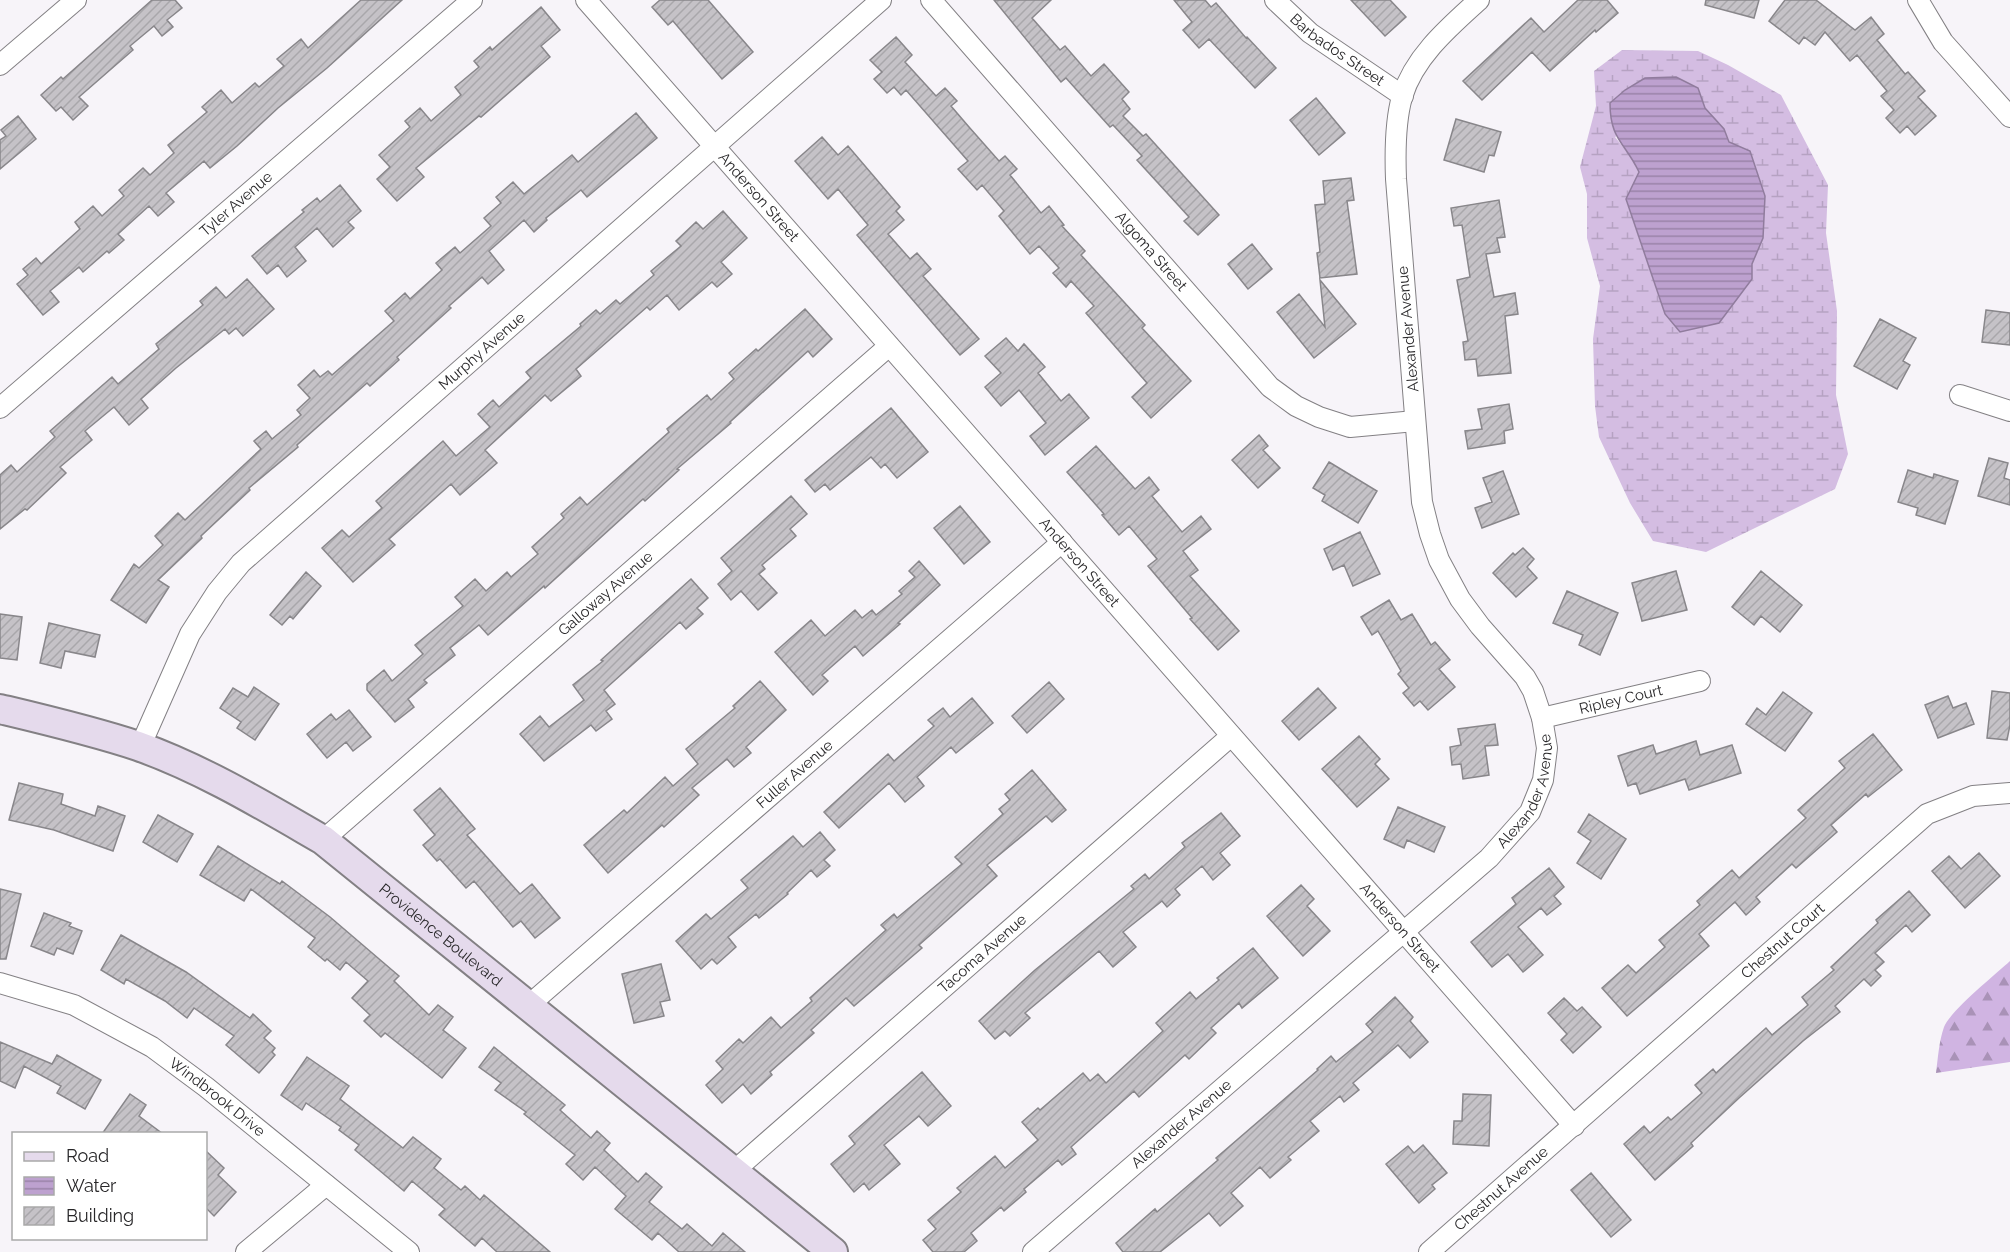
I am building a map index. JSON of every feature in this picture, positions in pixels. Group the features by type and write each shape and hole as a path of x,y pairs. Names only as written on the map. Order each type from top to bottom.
{"main road":[{"name":"Providence Boulevard","path":"0,709 75,727 140,747 193,770 272,810 323,840 833,1252"}],"street":[{"path":"0,65 76,0"},
{"name":"Tyler Avenue","path":"0,408 472,0"},
{"name":"Anderson Street","path":"585,0 716,146 1574,1126"},
{"name":"Murphy Avenue","path":"140,747 190,634 217,592 241,563 881,0"},
{"name":"Algoma Street","path":"931,0 1270,387 1296,406 1319,417 1350,427 1415,421"},
{"name":"Barbados Street","path":"1275,0 1310,33 1402,96"},
{"name":"Alexander Avenue","path":"1033,1252 1489,858 1530,813 1543,780 1546,748 1542,718 1533,691 1525,677 1480,626 1460,599 1439,560 1422,502 1415,421 1395,168 1399,113 1402,96 1422,59 1449,27 1479,0"},
{"path":"1918,0 1943,42 2010,117"},
{"name":"Galloway Avenue","path":"323,840 889,346"},
{"path":"1960,395 2010,411"},
{"name":"Fuller Avenue","path":"529,1005 1062,542"},
{"name":"Ripley Court","path":"1542,718 1700,681"},
{"name":"Tacoma Avenue","path":"734,1171 1231,736"},
{"name":"Chestnut Court","path":"1574,1126 1927,814 1973,796 2010,793"},
{"name":"Windbrook Drive","path":"0,982 74,1005 152,1047 206,1087 409,1252"},
{"name":"Chestnut Avenue","path":"1429,1252 1574,1126"},
{"path":"246,1252 326,1185"}],"green space":[{"path":"1622,50 1698,51 1728,65 1781,95 1828,185 1826,233 1837,311 1836,395 1848,454 1835,489 1706,552 1653,541 1630,503 1599,437 1595,406 1593,339 1600,286 1587,238 1587,194 1580,167 1596,106 1594,71","holes":["1698,88 1705,108 1724,129 1763,219 1763,238 1752,264 1752,279 1665,314 1626,200 1639,172 1633,159 1615,137"]},
{"path":"2010,961 2010,1062 1936,1073 1941,1038 1948,1020 1964,1002"}],"water":[{"path":"1676,77 1698,88 1705,108 1724,129 1729,142 1750,151 1765,196 1763,238 1752,264 1752,279 1719,323 1680,332 1665,314 1626,199 1639,172 1615,133 1610,103 1625,90 1645,78"}],"building":[{"path":"152,0 175,0 182,8 167,20 173,27 162,36 154,26 130,46 133,50 79,97 88,106 73,120 61,107 56,111 41,95 61,77 63,79"},
{"path":"361,0 402,0 237,146 210,168 204,161 166,193 174,202 158,216 149,206 118,234 124,240 109,253 107,251 83,272 79,267 50,291 59,302 43,315 17,284 28,275 23,269 36,258 41,264 80,229 75,222 93,206 102,216 124,196 119,190 143,168 150,175 174,153 168,145 207,112 202,107 221,90 232,103 255,83 259,87 284,66 277,59 301,39 308,48"},
{"path":"660,0 708,0 753,52 722,79 673,21 668,25 652,7"},
{"path":"994,0 1051,0 1032,18 1060,50 1065,46 1091,76 1104,64 1129,92 1122,99 1130,109 1123,116 1143,136 1146,134 1219,215 1198,235 1184,221 1189,217 1137,160 1142,156 1113,125 1110,127 1066,78 1061,82"},
{"path":"1174,0 1205,0 1211,7 1216,3 1276,68 1255,88 1209,39 1199,48 1183,30 1192,22"},
{"path":"1351,0 1390,0 1406,17 1385,36"},
{"path":"1578,0 1607,0 1618,13 1596,32 1595,30 1550,71 1532,52 1482,100 1463,81 1531,18 1544,32"},
{"path":"1706,0 1759,0 1754,18 1705,5"},
{"path":"1785,0 1816,0 1855,30 1871,17 1884,34 1877,40 1905,74 1908,72 1925,91 1918,97 1936,116 1915,135 1907,126 1900,133 1886,118 1894,110 1881,96 1887,91 1857,55 1850,61 1825,32 1815,45 1804,37 1799,44 1769,21"},
{"path":"541,7 560,30 541,46 550,57 481,117 479,116 416,168 424,177 397,201 377,179 390,167 379,155 410,127 405,121 420,108 431,121 461,95 455,87 479,67 474,61 490,47 492,50"},
{"path":"896,37 912,55 905,62 936,96 945,88 957,101 951,106 999,161 1005,156 1017,169 1010,175 1041,213 1049,206 1064,225 1062,226 1085,251 1081,255 1145,325 1142,328 1191,381 1151,418 1132,397 1147,383 1086,313 1094,306 1071,281 1066,287 1053,273 1059,268 1039,246 1030,254 999,216 1004,211 982,185 977,190 958,169 968,161 906,90 901,95 894,87 887,93 874,79 882,72 870,60"},
{"path":"1316,98 1345,133 1319,155 1290,120"},
{"path":"636,113 657,138 587,197 581,190 546,218 547,220 534,232 524,220 489,251 504,270 488,284 482,277 397,357 399,360 370,386 367,383 297,445 298,447 249,488 250,490 158,580 169,587 146,623 111,600 134,564 139,568 163,545 155,536 178,513 185,520 261,449 254,441 266,431 272,439 301,415 297,410 310,398 298,385 314,370 320,377 328,371 332,375 394,321 385,311 405,293 410,299 442,270 436,263 455,247 460,253 491,226 484,218 501,203 496,197 513,182 524,194 572,155 578,162"},
{"path":"18,116 36,139 0,169 0,140 6,136 1,130"},
{"path":"1456,119 1501,132 1494,156 1489,155 1484,172 1444,160"},
{"path":"822,137 838,155 848,146 900,207 896,211 904,220 888,234 910,259 917,253 931,269 923,276 979,339 960,355 857,235 868,225 838,189 828,199 795,161"},
{"path":"1351,178 1354,200 1347,201 1357,274 1320,278 1315,205 1325,204 1323,181"},
{"path":"340,185 361,211 348,222 354,228 333,247 317,228 295,247 306,261 287,277 278,265 267,274 252,256 304,212 302,210 317,198 320,202"},
{"path":"1499,200 1505,237 1497,238 1500,252 1486,254 1494,297 1515,293 1518,314 1505,316 1511,373 1478,376 1476,359 1465,360 1463,342 1468,341 1457,280 1470,277 1462,225 1454,226 1451,208"},
{"path":"723,211 747,238 721,262 732,274 717,287 712,282 679,310 667,295 650,310 647,307 576,369 581,376 551,401 545,395 485,450 497,463 460,495 451,484 389,539 395,545 353,582 322,548 342,530 349,537 382,508 376,501 443,441 456,456 490,427 478,414 493,400 499,407 531,378 526,372 581,326 580,324 596,310 600,314 616,300 620,304 654,275 651,271 681,246 676,241 696,222 703,229"},
{"path":"1252,244 1272,269 1248,289 1228,264"},
{"path":"247,279 274,309 243,336 236,328 229,334 225,329 176,368 141,399 148,408 129,425 114,407 85,431 92,440 60,467 66,473 27,510 25,509 0,529 0,475 11,465 17,472 55,437 50,431 112,377 118,384 159,349 156,344 203,305 200,301 216,287 226,298"},
{"path":"1320,280 1356,324 1314,358 1277,312 1299,294 1325,327"},
{"path":"805,309 832,339 813,357 808,351 731,423 677,469 679,470 645,501 643,499 545,588 544,586 488,635 479,625 450,648 455,655 424,680 427,683 408,699 414,707 395,722 367,690 367,684 384,670 392,681 423,654 415,645 463,606 455,597 475,579 486,591 507,572 511,577 538,554 532,547 564,518 561,514 580,497 587,505 669,432 667,429 707,395 711,400 734,379 729,373 756,349 758,351"},
{"path":"1986,310 2010,313 2010,345 1982,342"},
{"path":"1880,319 1916,338 1903,361 1910,365 1897,389 1854,366"},
{"path":"1006,338 1018,351 1024,344 1045,367 1038,373 1061,401 1069,394 1089,418 1045,455 1030,436 1046,423 1019,390 1001,406 985,387 1001,373 985,356"},
{"path":"1509,404 1513,429 1504,431 1505,443 1468,449 1465,431 1482,429 1478,409"},
{"path":"891,408 928,452 897,478 885,464 881,468 871,457 830,490 825,484 815,492 805,480"},
{"path":"1259,435 1268,446 1263,450 1280,468 1258,488 1232,460"},
{"path":"1096,446 1135,489 1149,477 1159,490 1152,496 1182,532 1201,516 1211,529 1183,551 1198,570 1190,576 1239,631 1218,650 1148,566 1157,559 1129,526 1119,535 1067,472"},
{"path":"1989,458 2008,463 2004,478 2010,480 2010,505 1978,496"},
{"path":"1329,462 1377,491 1358,523 1322,501 1325,495 1313,488"},
{"path":"1908,470 1933,478 1934,474 1958,481 1945,524 1916,515 1918,508 1898,502"},
{"path":"1503,471 1519,514 1482,528 1475,508 1492,502 1483,478"},
{"path":"791,496 807,514 790,529 796,536 762,565 765,569 759,574 777,593 758,610 741,591 731,600 718,584 732,571 721,558"},
{"path":"960,506 990,542 964,564 934,528"},
{"path":"1360,532 1380,574 1353,586 1344,565 1333,570 1324,549"},
{"path":"1523,548 1534,559 1527,567 1537,578 1516,597 1493,573 1513,553 1515,555"},
{"path":"919,561 940,585 863,656 855,646 822,675 828,681 813,695 775,652 811,620 825,636 855,610 862,618 872,610 876,615 902,594 899,591 915,577 909,571"},
{"path":"1676,571 1687,610 1642,621 1632,583"},
{"path":"1761,571 1802,605 1780,632 1761,616 1754,625 1732,607"},
{"path":"306,572 321,586 293,619 290,616 282,625 270,615"},
{"path":"691,579 708,598 697,608 703,614 686,629 680,622 604,690 615,704 606,711 612,719 596,731 591,725 544,761 520,734 540,716 549,727 584,700 573,685 603,661 601,660"},
{"path":"1567,591 1618,613 1600,655 1579,645 1583,635 1553,623"},
{"path":"1389,600 1401,620 1412,614 1431,645 1435,642 1450,660 1439,669 1455,687 1428,710 1420,701 1414,706 1403,693 1409,688 1398,674 1401,671 1378,631 1372,635 1361,617"},
{"path":"0,614 22,617 17,660 0,658"},
{"path":"49,623 100,635 95,657 65,651 61,668 40,663"},
{"path":"760,681 786,710 746,747 751,753 734,767 727,759 692,788 699,795 608,873 584,845 624,810 627,813 665,777 673,786 698,764 686,749 735,708 733,706"},
{"path":"1049,682 1064,699 1027,733 1012,716"},
{"path":"254,687 279,704 255,740 237,728 241,722 220,708 233,688 248,697"},
{"path":"1318,688 1336,708 1299,740 1282,721"},
{"path":"1992,691 2010,693 2010,725 2007,740 1987,738"},
{"path":"1783,692 1812,713 1785,751 1746,724 1757,708 1766,715"},
{"path":"1948,696 1953,708 1966,703 1974,724 1938,738 1925,705"},
{"path":"972,698 993,723 956,753 951,747 917,777 924,786 905,802 889,783 839,828 824,812 888,754 894,761 934,726 928,720 943,708 950,717"},
{"path":"349,710 371,737 353,751 346,742 327,758 307,734 331,714 336,720"},
{"path":"1495,724 1498,745 1485,746 1489,775 1463,779 1461,764 1452,765 1450,747 1461,745 1458,729"},
{"path":"1873,734 1902,770 1868,797 1866,794 1831,825 1837,832 1796,868 1792,864 1756,897 1760,902 1746,915 1735,902 1699,934 1709,946 1627,1016 1602,988 1628,965 1636,973 1665,947 1659,940 1700,905 1697,901 1732,870 1739,878 1806,818 1798,810 1845,768 1839,761"},
{"path":"1359,736 1380,759 1375,764 1389,779 1357,807 1322,769"},
{"path":"1696,741 1700,755 1732,745 1741,773 1689,790 1685,779 1640,794 1636,783 1628,786 1618,756 1653,745 1656,754"},
{"path":"1032,770 1066,810 1052,822 1046,816 987,865 997,876 919,945 922,948 854,1006 846,998 811,1030 814,1033 770,1072 772,1075 751,1094 743,1084 722,1103 706,1085 723,1069 716,1061 739,1039 743,1043 771,1017 781,1028 812,1001 810,998 886,930 881,925 894,914 897,918 962,864 955,857 1003,814 999,809 1010,800 1005,794"},
{"path":"19,783 63,794 61,804 95,816 98,806 125,816 113,851 54,830 9,820"},
{"path":"440,788 475,829 467,835 520,894 532,884 560,918 535,938 521,921 513,927 474,881 466,888 440,859 437,861 423,845 435,835 414,810"},
{"path":"1398,807 1445,827 1434,852 1407,840 1404,848 1384,839"},
{"path":"1221,813 1240,836 1220,853 1230,865 1213,880 1202,866 1175,889 1180,895 1167,907 1162,901 1123,932 1136,947 1113,967 1099,951 1025,1013 1030,1018 1010,1036 1005,1031 995,1039 979,1021 1035,970 1134,889 1131,886 1145,874 1149,879 1185,847 1182,843"},
{"path":"1589,814 1626,839 1601,879 1577,863 1591,841 1578,832"},
{"path":"158,815 193,834 177,862 143,842"},
{"path":"820,832 835,850 824,860 830,866 817,877 811,870 788,894 759,918 756,914 728,937 736,947 717,964 712,959 701,969 676,941 706,914 711,919 748,888 741,880 793,836 803,847"},
{"path":"218,846 280,884 282,881 330,917 399,976 394,981 429,1015 438,1005 453,1017 443,1030 466,1048 442,1078 385,1033 381,1037 364,1021 370,1015 352,998 368,981 346,962 340,970 327,959 325,961 308,947 315,938 251,889 244,901 200,875"},
{"path":"1979,853 2000,876 1965,908 1932,871 1949,856 1961,869"},
{"path":"1549,868 1564,887 1554,896 1561,904 1547,915 1541,908 1518,927 1543,955 1523,972 1508,954 1492,967 1471,942 1516,904 1512,898"},
{"path":"1301,885 1314,899 1307,906 1330,931 1303,956 1267,916"},
{"path":"0,889 21,894 6,959 0,959"},
{"path":"1909,891 1930,915 1912,932 1906,925 1875,953 1884,962 1875,970 1881,976 1871,986 1864,979 1835,1006 1840,1012 1803,1041 1739,1098 1691,1143 1693,1146 1655,1180 1624,1144 1644,1126 1650,1133 1668,1117 1671,1120 1702,1093 1695,1085 1713,1069 1716,1073 1766,1028 1772,1035 1808,1005 1802,997 1834,970 1831,967 1878,923 1876,920"},
{"path":"44,913 71,923 69,926 82,931 73,954 57,948 54,955 31,946"},
{"path":"121,935 186,972 250,1018 253,1014 271,1031 264,1038 275,1048 272,1052 275,1055 259,1073 226,1045 234,1036 194,1008 187,1018 165,1001 126,979 124,984 101,970"},
{"path":"1253,948 1278,978 1242,1008 1239,1003 1211,1028 1216,1033 1189,1059 1185,1055 1139,1097 1134,1091 1071,1147 1076,1154 1062,1165 1058,1160 1024,1189 1026,1192 1004,1211 1001,1207 971,1233 977,1241 964,1252 933,1252 923,1240 936,1229 928,1220 961,1192 957,1188 995,1156 1005,1168 1038,1140 1022,1122 1038,1108 1040,1110 1083,1073 1090,1081 1098,1074 1106,1083 1163,1031 1156,1023 1190,992 1196,999"},
{"path":"661,964 670,1000 660,1002 664,1016 634,1023 622,974"},
{"path":"1395,997 1413,1017 1410,1021 1428,1042 1410,1058 1398,1045 1353,1083 1359,1090 1344,1102 1340,1096 1310,1121 1319,1131 1288,1157 1291,1160 1270,1178 1260,1167 1231,1193 1243,1206 1220,1226 1209,1213 1160,1252 1123,1252 1116,1243 1155,1209 1157,1212 1218,1160 1216,1158 1318,1070 1331,1056 1336,1062 1373,1032 1366,1024"},
{"path":"1564,998 1577,1011 1582,1007 1601,1027 1573,1053 1561,1040 1567,1034 1548,1013"},
{"path":"0,1042 52,1064 57,1055 101,1080 85,1109 57,1093 61,1086 24,1066 15,1088 0,1081"},
{"path":"494,1047 565,1105 560,1110 591,1138 597,1131 610,1143 604,1150 638,1182 646,1173 662,1187 649,1202 682,1229 687,1224 712,1246 723,1233 745,1252 679,1252 658,1233 652,1240 615,1209 626,1196 595,1167 583,1180 566,1164 575,1155 524,1114 526,1112 495,1090 501,1083 479,1067"},
{"path":"307,1057 349,1086 340,1099 403,1148 413,1137 441,1159 434,1168 461,1190 465,1186 480,1200 484,1195 550,1252 497,1252 482,1238 475,1246 439,1215 445,1209 412,1181 404,1191 355,1150 359,1145 339,1130 341,1127 306,1103 302,1110 281,1095"},
{"path":"922,1072 951,1106 928,1126 919,1116 884,1145 900,1164 869,1190 864,1183 854,1192 831,1164 855,1144 849,1136"},
{"path":"130,1094 146,1105 139,1116 160,1132 103,1132"},
{"path":"1463,1094 1491,1095 1489,1146 1453,1144 1454,1121 1462,1121"},
{"path":"1423,1145 1447,1173 1432,1185 1435,1189 1419,1203 1386,1164 1408,1146 1414,1153"},
{"path":"207,1152 224,1168 218,1175 236,1192 214,1216 207,1209"},
{"path":"1591,1173 1631,1220 1611,1237 1571,1190"}]}
